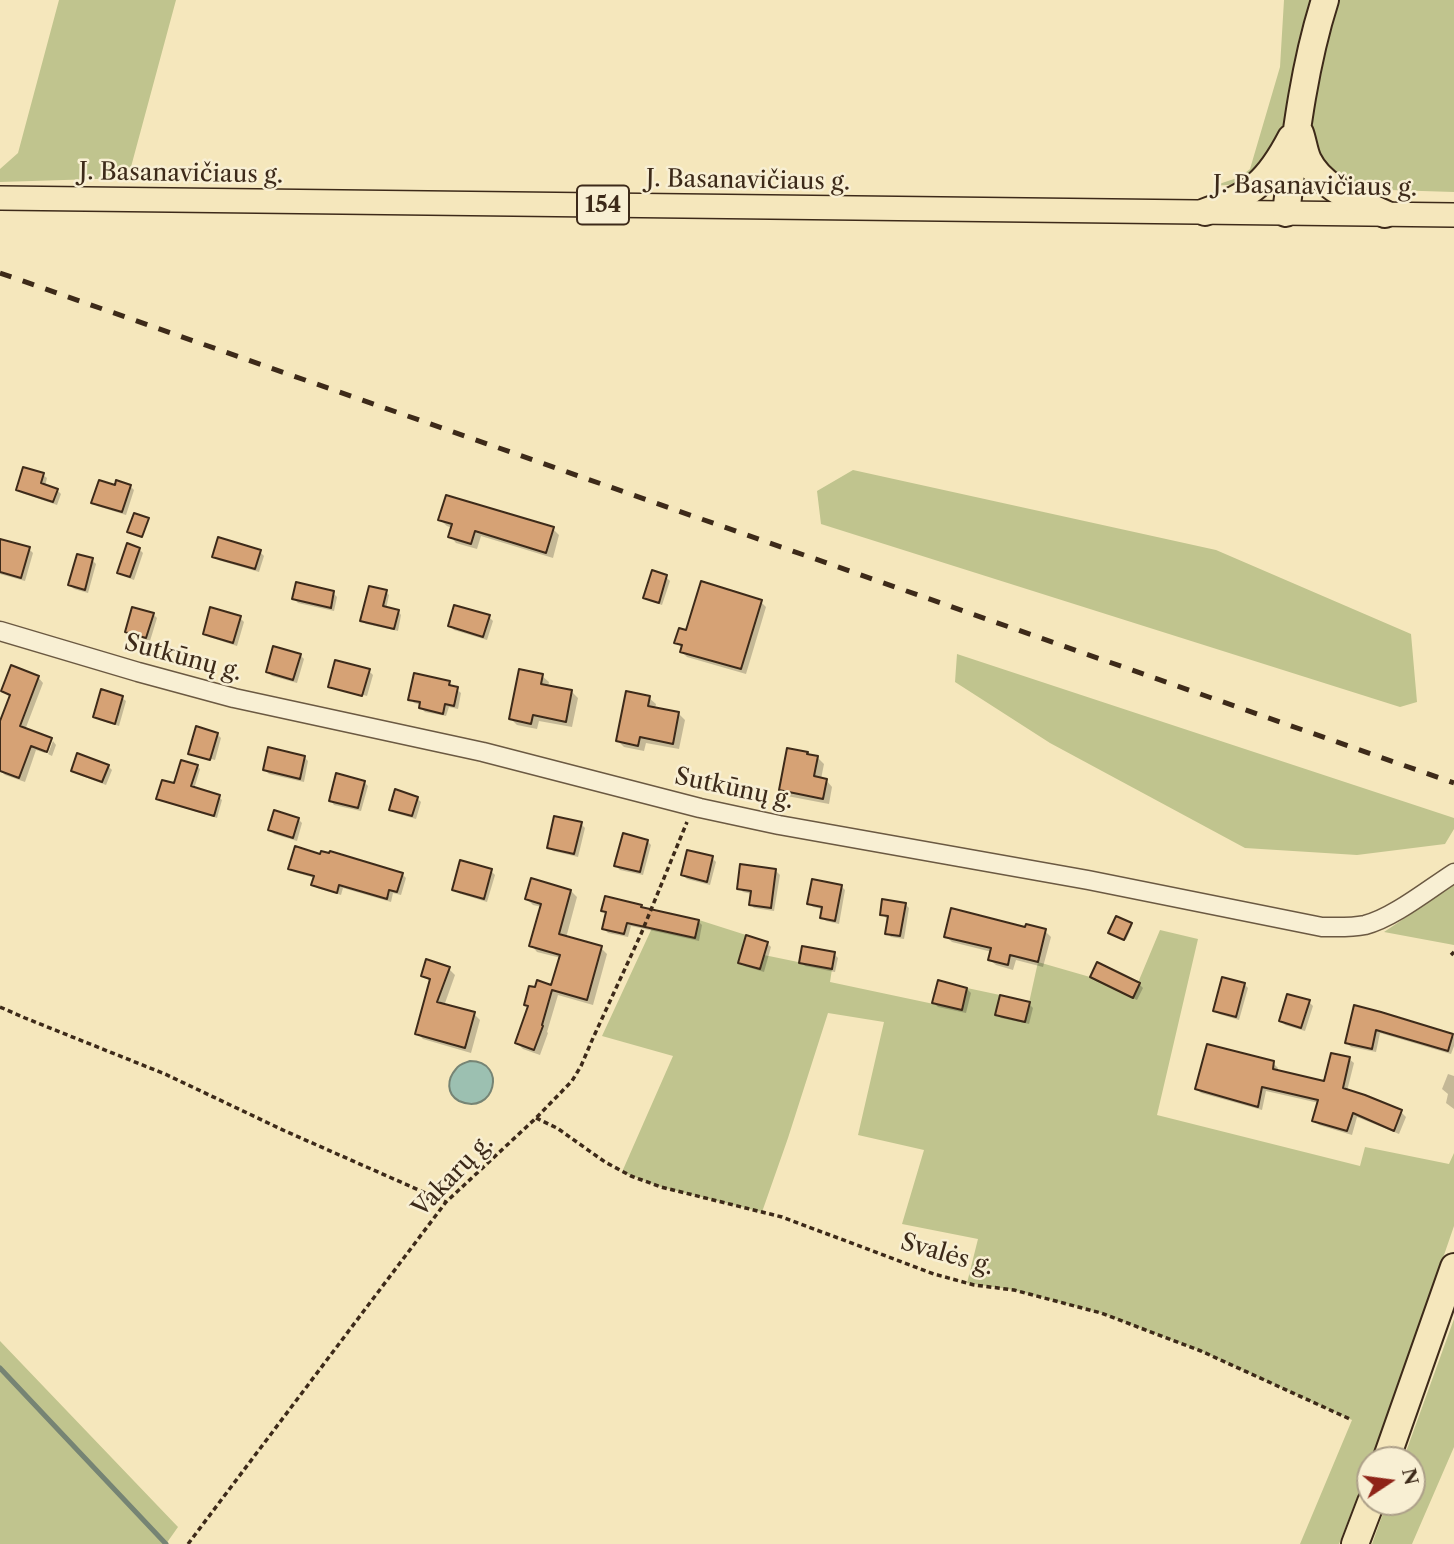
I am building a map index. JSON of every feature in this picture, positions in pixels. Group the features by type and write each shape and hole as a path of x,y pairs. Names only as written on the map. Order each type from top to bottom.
{"highway":[{"path":"1286,213 1306,77 1325,0"},
{"path":"1205,212 1231,203 1268,176 1280,160 1298,124"},
{"path":"1298,124 1308,160 1321,178 1385,214"},
{"path":"1392,1446 1454,1266"},
{"path":"1355,1544 1366,1516"}],"main road":[{"name":"J. Basanavičiaus g.","path":"0,198 1454,215"}],"street":[{"name":"Sutkūnų g.","path":"0,631 234,698 482,752 693,807 1088,880 1322,927 1347,928 1367,925 1387,916 1454,873"}],"path":[{"name":"Vakarų g.","path":"188,1544 446,1202 572,1081 641,934 693,807"},
{"path":"0,1007 165,1074 285,1131 446,1202"},
{"name":"Svalės g.","path":"536,1118 557,1128 605,1162 651,1184 782,1217 934,1274 974,1285 1014,1290 1101,1312 1200,1351 1352,1420"}],"green space":[{"path":"59,0 176,0 128,178 0,182 0,169 18,153"},
{"path":"1284,0 1311,0 1277,153 1240,184 1213,186 1240,177 1250,169 1280,67"},
{"path":"1340,0 1454,0 1454,192 1358,189 1342,184 1318,156 1313,134 1313,111 1327,34"},
{"path":"853,470 1216,550 1411,634 1417,702 1400,707 821,524 817,491"},
{"path":"957,654 1454,818 1454,829 1445,844 1357,855 1245,848 1050,743 955,682"},
{"path":"1454,885 1454,945 1384,932"},
{"path":"699,920 746,935 738,963 760,969 764,955 832,969 830,982 962,1010 967,988 1000,995 996,1014 1025,1021 1038,962 1090,977 1132,997 1160,930 1198,939 1157,1115 1360,1166 1365,1147 1449,1164 1454,1153 1454,1226 1378,1446 1356,1446 1356,1501 1339,1544 1300,1544 1352,1420 1201,1351 1101,1313 1014,1290 967,1283 978,1239 902,1224 924,1150 858,1135 884,1022 828,1013 762,1212 661,1187 622,1172 673,1056 602,1036 652,928 695,937"},
{"path":"1454,1319 1454,1447 1426,1512 1426,1446 1408,1446"},
{"path":"0,1341 178,1527 166,1544 0,1544"},
{"path":"1382,1516 1424,1516 1412,1544 1372,1544"}],"shaded area":[{"path":"470,1061 482,1063 493,1078 488,1095 481,1102 471,1104 455,1098 449,1086 457,1067"}],"building":[{"path":"23,467 44,473 41,483 58,489 53,502 16,490"},
{"path":"99,480 115,485 116,480 131,485 122,512 91,503"},
{"path":"446,495 554,527 546,553 475,531 471,544 448,537 452,524 438,520"},
{"path":"134,513 149,518 142,537 127,532"},
{"path":"218,537 261,550 255,569 212,557"},
{"path":"0,539 30,547 21,578 0,572"},
{"path":"127,543 140,548 130,577 117,573"},
{"path":"77,554 93,558 85,590 68,585"},
{"path":"652,570 667,575 659,603 643,598"},
{"path":"701,581 762,600 741,669 680,652 682,645 674,643 679,628 686,630"},
{"path":"296,582 334,591 331,608 292,599"},
{"path":"369,586 387,590 383,606 399,610 394,629 360,621"},
{"path":"454,605 490,615 483,637 448,626"},
{"path":"132,607 154,613 146,638 125,632"},
{"path":"210,607 241,616 233,643 203,634"},
{"path":"273,646 301,654 293,680 266,672"},
{"path":"335,660 370,669 362,696 328,687"},
{"path":"11,665 39,676 20,726 52,738 47,752 31,746 19,778 0,771 0,721 10,695 1,691"},
{"path":"519,669 543,674 541,684 572,690 566,722 533,715 531,724 509,719"},
{"path":"414,673 450,681 449,685 458,687 454,706 445,704 443,714 419,708 420,702 408,700"},
{"path":"101,689 123,696 115,724 93,717"},
{"path":"626,691 650,696 648,706 679,712 673,744 640,737 638,746 616,741"},
{"path":"196,726 218,733 210,760 188,754"},
{"path":"268,747 305,756 300,779 263,770"},
{"path":"787,748 818,756 814,776 827,779 823,799 779,790"},
{"path":"77,753 109,765 102,782 71,771"},
{"path":"181,760 198,765 191,786 220,795 214,816 156,799 162,780 174,783"},
{"path":"336,773 365,781 358,808 329,801"},
{"path":"395,789 418,797 412,816 389,810"},
{"path":"274,810 299,818 293,838 268,830"},
{"path":"554,816 582,822 574,854 547,848"},
{"path":"623,833 648,840 640,872 614,866"},
{"path":"295,846 320,854 321,851 330,851 403,873 397,892 389,890 387,899 339,885 337,893 311,885 314,876 288,869"},
{"path":"687,850 713,856 707,882 681,875"},
{"path":"460,860 492,869 484,899 452,890"},
{"path":"740,864 776,869 771,908 749,905 751,891 737,889"},
{"path":"531,878 571,890 559,934 602,946 587,1000 552,990 534,1050 515,1043 528,1006 524,1005 529,986 535,987 537,980 551,985 560,955 529,946 541,904 525,899"},
{"path":"812,879 842,885 835,921 820,918 822,907 807,904"},
{"path":"605,896 699,920 695,938 627,923 624,934 602,929 606,912 601,911"},
{"path":"882,899 906,903 900,936 885,934 888,916 880,915"},
{"path":"951,908 1025,927 1026,924 1046,929 1038,962 1010,955 1008,965 988,960 991,948 944,937"},
{"path":"1116,916 1132,923 1124,940 1108,933"},
{"path":"746,935 768,942 760,969 738,963"},
{"path":"802,946 835,952 832,969 799,963"},
{"path":"426,959 450,967 437,1002 475,1012 465,1048 415,1034 430,979 421,976"},
{"path":"1097,962 1140,983 1133,998 1090,977"},
{"path":"1222,977 1245,983 1236,1017 1213,1011"},
{"path":"938,980 967,988 962,1010 932,1003"},
{"path":"1287,994 1310,1000 1301,1028 1279,1021"},
{"path":"1000,995 1030,1002 1025,1022 995,1015"},
{"path":"1354,1005 1453,1034 1448,1051 1376,1030 1372,1049 1345,1043"},
{"path":"1207,1044 1274,1061 1273,1069 1324,1081 1331,1053 1350,1057 1343,1088 1402,1110 1394,1131 1353,1113 1347,1131 1312,1121 1318,1100 1262,1087 1258,1107 1195,1089"}],"waterway":[{"path":"0,1368 166,1544"}],"railway":[{"path":"0,273 1454,783"}]}
